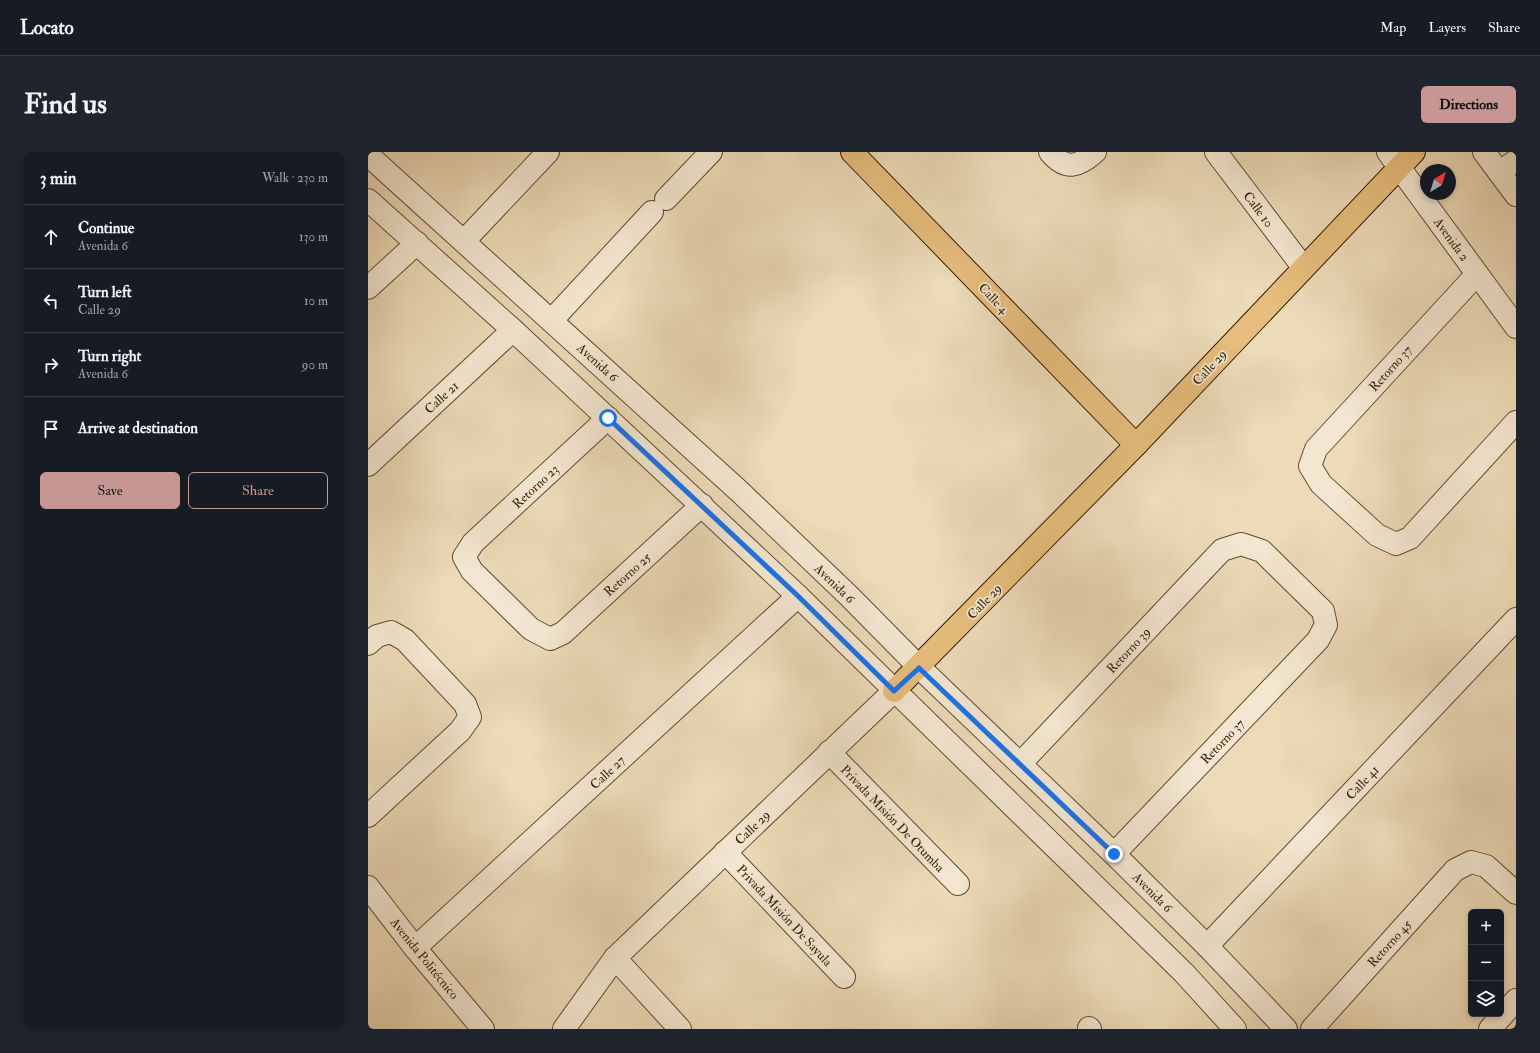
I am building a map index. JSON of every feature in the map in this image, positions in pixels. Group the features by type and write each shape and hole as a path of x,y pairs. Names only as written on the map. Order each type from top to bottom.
{"main road":[{"name":"Calle 4","path":"852,152 1136,445"},
{"name":"Calle 29","path":"894,691 919,668 1136,445 1303,267 1400,157"}],"street":[{"path":"464,241 548,152"},
{"path":"552,320 659,205 711,152"},
{"path":"1050,152 1058,162 1072,166 1084,162 1096,152"},
{"name":"Calle 10","path":"1216,152 1303,267"},
{"path":"1484,152 1507,166 1516,195"},
{"name":"Avenida 6","path":"368,154 739,491 849,596 919,668 1114,854 1207,946 1286,1029"},
{"name":"Avenida 2","path":"1400,157 1477,274 1516,327"},
{"path":"368,200 513,330 798,596 1184,973 1236,1029"},
{"path":"368,288 417,243"},
{"name":"Retorno 37","path":"1477,274 1316,449 1310,466 1321,484 1377,535 1396,544 1410,538 1516,422"},
{"name":"Calle 21","path":"368,465 513,330"},
{"name":"Retorno 23","path":"550,638 531,629 472,571 464,557 473,543 608,418"},
{"name":"Retorno 25","path":"550,638 563,633 702,505"},
{"name":"Retorno 37","path":"1114,854 1318,640 1326,625 1323,612 1262,551 1242,544"},
{"name":"Retorno 39","path":"1020,764 1222,550 1242,544"},
{"name":"Calle 27","path":"415,948 798,596"},
{"name":"Calle 41","path":"1207,946 1516,619"},
{"path":"368,644 377,636 391,632 405,640 460,698 465,704 470,717 460,731 368,816"},
{"name":"Calle 29","path":"564,1029 615,958 894,691"},
{"name":"Privada Misión De Otumba","path":"829,752 958,884"},
{"name":"Privada Misión De Sayula","path":"725,852 844,977"},
{"name":"Retorno 45","path":"1312,1029 1455,870 1471,862 1486,866 1516,893"},
{"name":"Avenida Politécnico","path":"368,887 415,948 483,1029"},
{"path":"615,958 680,1029"},
{"path":"1490,1029 1516,1000"}],"route":[{"path":"608,418 798,596 894,691 919,668 1114,854"}]}
